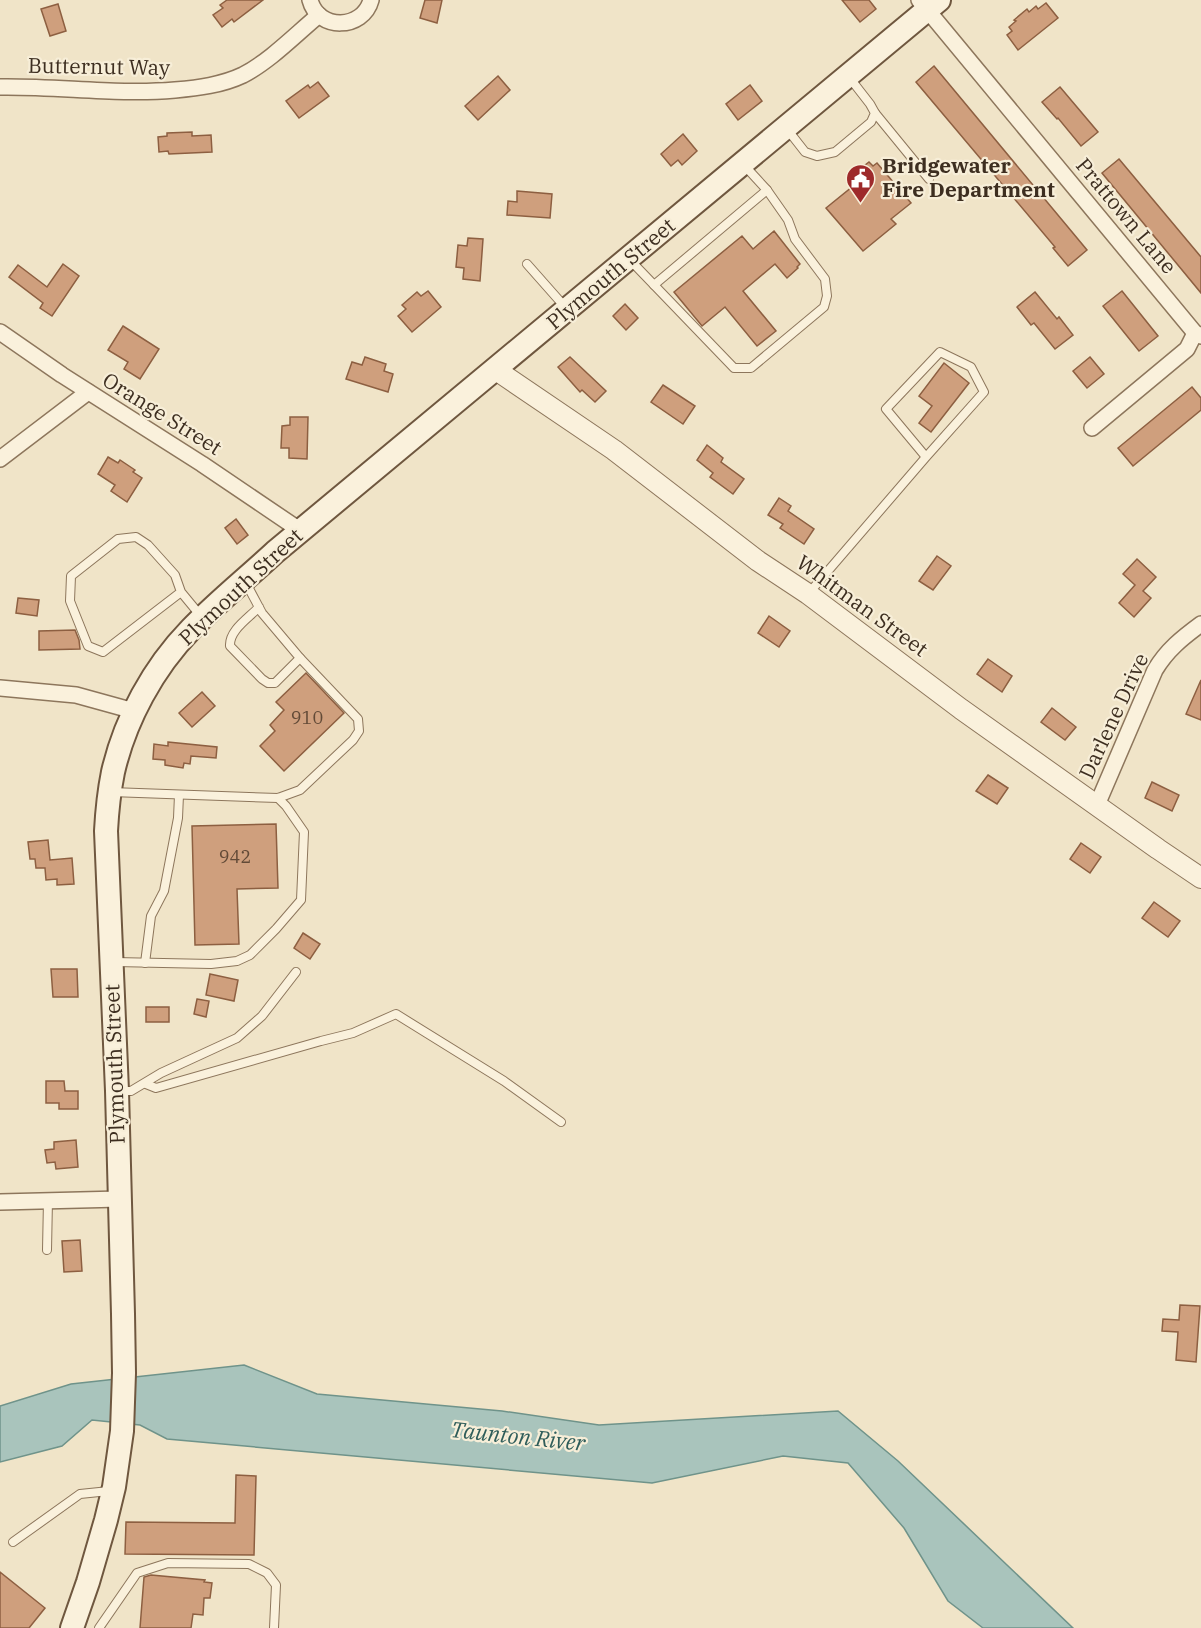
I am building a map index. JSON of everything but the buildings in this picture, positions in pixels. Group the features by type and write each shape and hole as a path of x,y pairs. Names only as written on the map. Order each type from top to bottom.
{"main road":[{"name":"Plymouth Street","path":"76,1624 113,1490 122,1431 124,1373 120,1199 106,831 109,792 117,756 134,711 166,659 190,629 275,552 848,76 929,3"}],"street":[{"path":"310,0 319,15 329,22 345,24 360,17 369,8 371,0"},
{"name":"Prattown Lane","path":"929,3 1198,334"},
{"name":"Butternut Way","path":"0,87 126,93 195,89 223,83 243,75 260,64 319,15"},
{"name":"Orange Street","path":"0,332 301,531"},
{"path":"1092,428 1187,349 1198,334"},
{"name":"Whitman Street","path":"496,370 599,440 758,561 808,594 961,709 1201,878"},
{"path":"0,459 88,392"},
{"name":"Darlene Drive","path":"1097,805 1155,670 1174,645 1201,624"},
{"path":"0,688 76,695 134,711"},
{"path":"0,1202 120,1199"}],"lane":[{"path":"848,76 870,104 874,113 929,179"},
{"path":"786,128 805,152 817,156 835,152 871,122 874,113"},
{"path":"629,259 734,368 751,368 824,307 827,296 825,279 795,239 788,220 767,190 743,164"},
{"path":"654,285 767,190"},
{"path":"527,264 568,310"},
{"path":"808,594 984,393 971,367 940,352 886,409 926,457"},
{"path":"181,592 103,652 87,646 70,602 71,576 118,539 136,537 148,545 175,575 181,592 203,618"},
{"path":"109,792 278,798 300,790 354,740 359,730 358,719 300,658 262,613 245,580"},
{"path":"259,607 234,632 230,639 230,646 267,683 275,683 300,658"},
{"path":"145,963 151,916 164,891 178,818 179,795"},
{"path":"111,962 211,963 237,961 250,955 302,900 304,832 278,798"},
{"path":"117,1091 130,1091 146,1084 161,1073 237,1038 262,1016 296,972"},
{"path":"146,1084 156,1088 353,1033 396,1014 504,1081 561,1122"},
{"path":"47,1251 48,1200"},
{"path":"13,1542 80,1494 113,1490"},
{"path":"99,1628 137,1573 168,1563 249,1564 267,1573 276,1585 274,1628"}],"water":[{"name":"Taunton River","path":"244,1365 317,1394 502,1411 599,1425 838,1411 898,1461 1073,1628 983,1628 948,1601 904,1528 848,1463 783,1456 652,1483 167,1439 140,1425 92,1420 62,1446 0,1462 0,1406 71,1384"}],"place":[{"name":"Bridgewater Fire Department","path":"861,204"}]}
